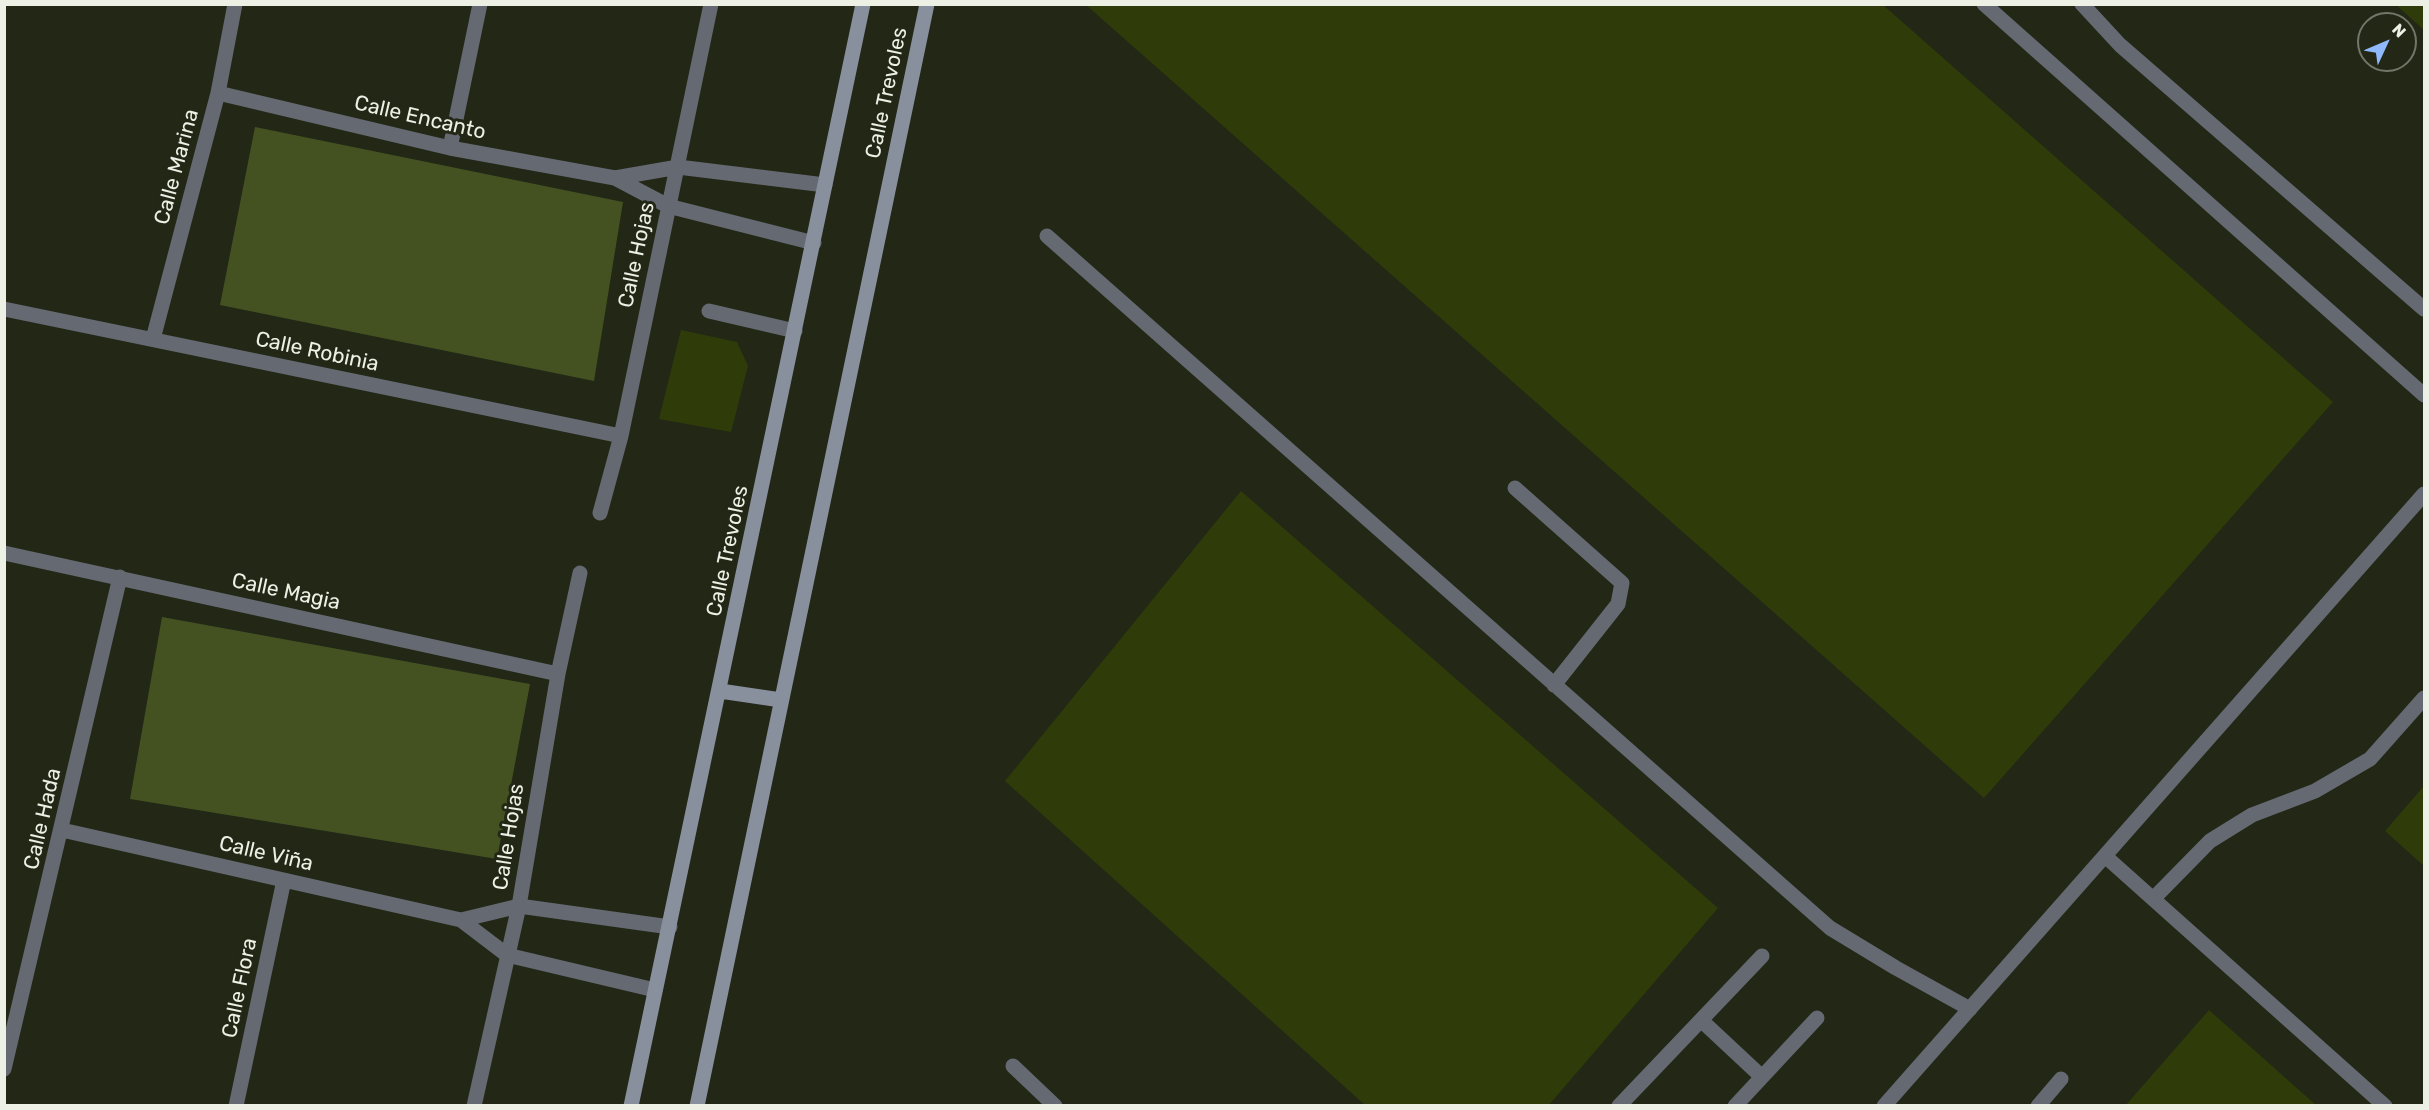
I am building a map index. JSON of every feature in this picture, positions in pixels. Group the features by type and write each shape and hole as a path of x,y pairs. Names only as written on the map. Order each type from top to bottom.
{"street":[{"name":"Calle Marina","path":"153,339 218,93 235,4"},
{"path":"450,148 480,4"},
{"name":"Calle Hojas","path":"600,513 621,436 711,4"},
{"name":"Calle Trevoles","path":"632,1106 863,4"},
{"name":"Calle Trevoles","path":"697,1106 927,4"},
{"path":"1984,4 2424,395"},
{"path":"2082,4 2120,45 2424,309"},
{"name":"Calle Encanto","path":"218,93 450,148 615,178 669,206 814,243"},
{"name":"Calle Encanto","path":"615,178 678,167 825,185"},
{"path":"1047,236 1830,928 1896,969 1970,1009"},
{"name":"Calle Robinia","path":"4,309 621,436"},
{"path":"709,311 795,331"},
{"path":"1515,488 1622,583 1618,604 1554,685"},
{"path":"1884,1106 2424,494"},
{"name":"Calle Magia","path":"4,553 558,674"},
{"name":"Calle Hojas","path":"474,1106 519,906 558,674 580,573"},
{"name":"Calle Hada","path":"4,1069 120,578"},
{"path":"720,691 781,700"},
{"path":"2152,899 2210,841 2252,815 2315,791 2370,759 2424,698"},
{"name":"Calle Viña","path":"62,830 461,920 507,955 578,974 655,990"},
{"path":"2105,856 2385,1106"},
{"name":"Calle Flora","path":"237,1106 284,880"},
{"name":"Calle Viña","path":"461,920 519,906 670,927"},
{"path":"1619,1106 1762,956"},
{"path":"1735,1106 1817,1018"},
{"path":"1702,1021 1762,1077"},
{"path":"1013,1066 1055,1106"},
{"path":"2038,1106 2061,1079"}],"green space":[{"path":"255,127 623,202 594,381 220,305"},
{"path":"162,617 530,684 497,859 130,799"}],"building":[{"path":"1085,4 1882,4 2333,402 1984,798"},
{"path":"2395,4 2424,4 2424,30 2417,24 2417,12 2404,12"},
{"path":"681,330 737,342 748,366 731,432 659,419"},
{"path":"1241,491 1718,908 1548,1106 1366,1106 1005,781"},
{"path":"2424,786 2424,866 2385,831"},
{"path":"2209,1010 2317,1106 2125,1106"}]}
